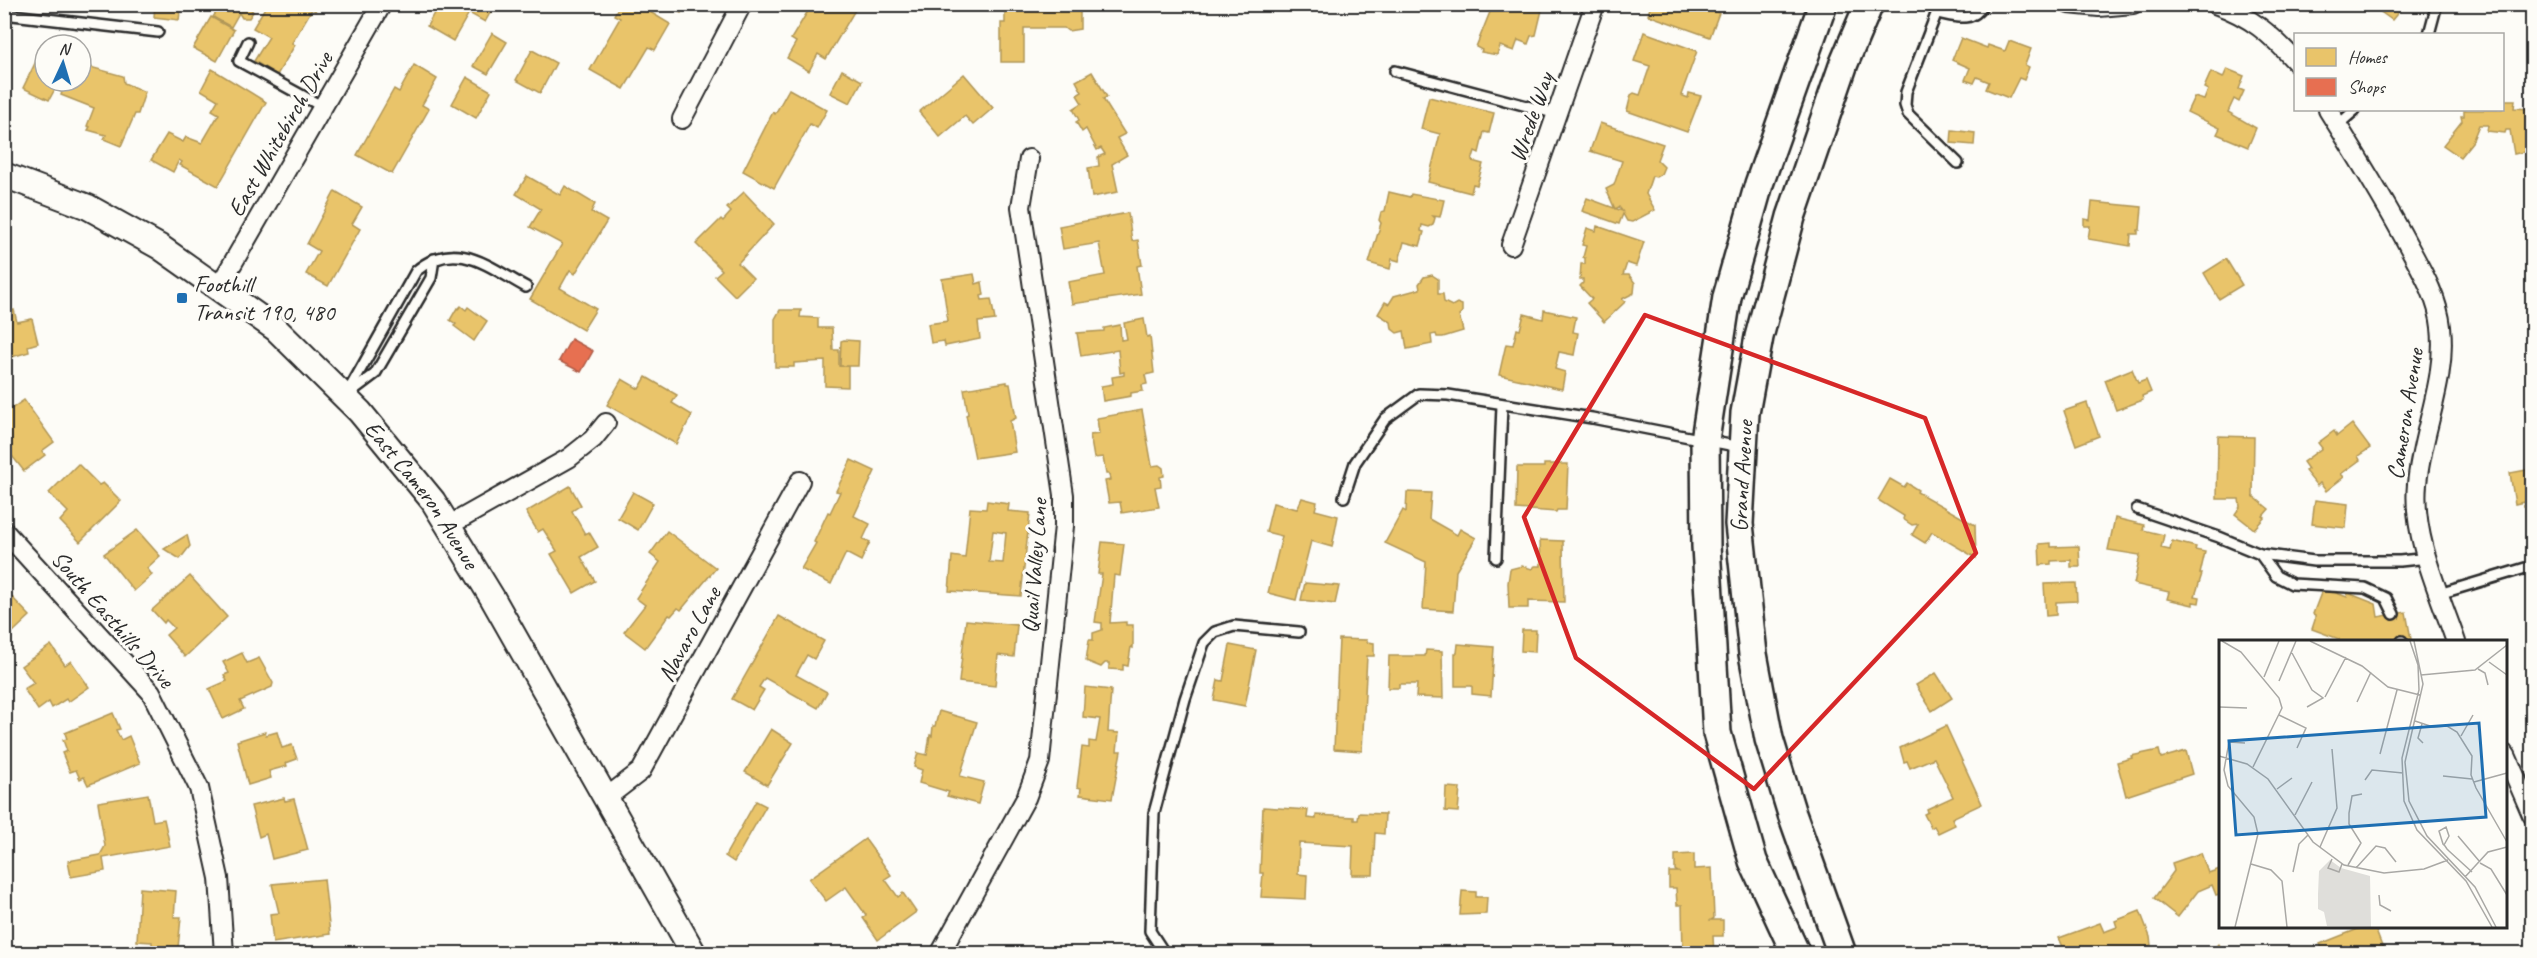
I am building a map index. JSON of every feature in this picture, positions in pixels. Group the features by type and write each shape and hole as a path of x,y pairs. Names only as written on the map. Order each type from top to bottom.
{"main road":[{"name":"Grand Avenue","path":"1796,954 1753,861 1717,732 1706,546 1705,440 1727,297 1759,184 1823,4"},
{"name":"Grand Avenue","path":"1842,954 1792,814 1769,739 1753,654 1740,525 1745,413 1759,337 1791,217 1844,63 1869,4"},
{"name":"East Cameron Avenue","path":"4,176 88,207 160,247 276,329 360,411 433,501 493,599 694,954"}],"street":[{"name":"East Whitebirch Drive","path":"219,287 382,4"},
{"path":"682,119 742,4"},
{"name":"Wrede Way","path":"1511,245 1595,4"},
{"path":"2069,4 2099,7 2133,4"},
{"path":"2215,4 2240,13 2249,19 2275,38 2294,61"},
{"name":"Cameron Avenue","path":"2329,111 2389,209 2428,282 2441,326 2441,370 2422,448 2417,485 2418,517 2428,558 2455,640"},
{"name":"Quail Valley Lane","path":"940,954 1026,798 1040,761 1064,526 1064,495 1021,207 1029,159"},
{"path":"448,526 568,458 593,440 606,423"},
{"name":"Navaro Lane","path":"606,798 641,771 800,481"},
{"name":"South Easthills Drive","path":"4,531 151,692 199,788 219,878 224,954"},
{"path":"2507,759 2532,815"}],"lane":[{"path":"1958,164 1908,114 1905,105 1906,92 1938,9 1963,18 1973,16 1983,4"},
{"path":"2429,33 2437,4"},
{"path":"4,14 158,32"},
{"path":"248,42 239,61 323,107"},
{"path":"1395,71 1557,114"},
{"path":"2338,125 2354,111"},
{"path":"345,397 416,271 434,259 457,254 467,255 526,287"},
{"path":"345,397 375,374 431,278 434,259"},
{"path":"1344,497 1355,463 1385,419 1419,394 1448,395 1592,418 1745,448"},
{"path":"1496,558 1502,405"},
{"path":"2137,509 2260,554 2314,561 2400,561 2428,558"},
{"path":"2260,554 2276,576 2292,584 2365,588 2386,598 2394,614"},
{"path":"2439,594 2532,566"},
{"path":"1165,954 1150,931 1154,813 1185,699 1204,643 1215,632 1234,626 1299,632"}],"highlighted area":[{"path":"1645,315 1925,418 1976,553 1754,789 1576,658 1524,517"}],"building: Homes":[{"path":"155,4 181,4 179,20 154,17"},
{"path":"222,4 249,6 253,12 249,18 242,18 239,13 231,27 213,17"},
{"path":"267,4 318,4 315,11 312,9 292,43 295,45 277,75 254,61 269,37 253,28"},
{"path":"439,4 495,4 485,22 469,13 453,41 427,26"},
{"path":"620,4 637,4 670,24 655,50 649,47 624,89 590,70 620,18 614,15"},
{"path":"665,4 686,4 681,13"},
{"path":"809,4 858,5 826,59 818,54 809,71 787,58 796,42 791,39 808,11 806,10"},
{"path":"1005,4 1080,4 1080,29 1068,31 1064,28 1024,28 1024,62 1001,62 1001,23 1005,23"},
{"path":"1488,4 1534,4 1533,7 1542,10 1536,35 1531,36 1528,44 1518,40 1514,51 1500,46 1497,55 1481,52 1482,50 1476,47 1492,7"},
{"path":"1651,4 1701,4 1701,7 1719,13 1710,37 1648,15"},
{"path":"2377,4 2405,4 2392,20 2375,8"},
{"path":"211,17 234,30 217,61 193,48"},
{"path":"1644,32 1697,51 1681,95 1688,98 1689,93 1701,96 1687,132 1627,111 1631,95 1634,93 1640,95 1650,66 1634,61"},
{"path":"492,33 507,42 488,74 473,66"},
{"path":"1961,38 1987,48 1988,45 2005,51 2009,41 2031,49 2025,65 2029,67 2024,80 2019,78 2009,98 1986,89 1989,82 1977,77 1974,83 1965,80 1970,68 1952,60"},
{"path":"532,50 556,63 540,93 516,80"},
{"path":"414,65 437,79 422,105 429,109 392,174 357,155 394,89 399,92"},
{"path":"33,67 33,93 23,88"},
{"path":"93,68 123,76 124,83 145,92 138,114 135,114 121,146 104,139 106,135 88,130 90,127 87,126 94,108 61,95 62,93 93,93"},
{"path":"212,69 266,102 218,186 180,165 182,162 179,160 173,172 151,160 167,134 183,142 186,137 202,143 219,114 212,110 218,100 201,90"},
{"path":"2227,69 2244,76 2239,89 2244,91 2239,102 2234,99 2228,112 2256,128 2248,147 2217,134 2220,128 2187,112 2194,97 2204,100 2208,90 2204,88 2211,72 2223,78"},
{"path":"842,70 862,81 850,103 830,93"},
{"path":"1092,72 1107,97 1103,99 1125,134 1117,138 1127,155 1112,164 1118,192 1092,197 1088,168 1099,166 1098,157 1105,154 1101,148 1097,150 1086,129 1082,132 1076,122 1079,120 1073,109 1082,103 1077,95 1082,92 1076,81"},
{"path":"964,74 993,108 973,125 965,116 940,137 919,112"},
{"path":"467,77 491,91 476,118 452,104"},
{"path":"789,89 827,110 817,128 810,124 774,188 743,171 773,112 775,114"},
{"path":"34,93 53,93 49,100"},
{"path":"1429,97 1494,113 1489,133 1484,132 1479,153 1475,151 1472,161 1483,164 1477,185 1473,184 1471,193 1428,182 1440,134 1421,129"},
{"path":"2504,100 2515,100 2514,108 2531,109 2530,124 2527,124 2532,150 2514,154 2510,130 2506,130 2505,133 2487,131 2488,125 2479,125 2472,142 2460,157 2443,145 2462,121 2461,116 2464,116 2464,111 2504,111"},
{"path":"1600,123 1663,144 1657,160 1664,167 1661,174 1656,177 1652,176 1646,194 1655,210 1632,222 1627,221 1623,214 1619,224 1582,211 1587,198 1615,208 1606,189 1614,185 1622,161 1590,151"},
{"path":"1952,130 1975,133 1974,145 1951,143"},
{"path":"527,176 560,195 565,186 595,204 591,212 607,221 575,274 570,270 560,288 596,309 583,330 530,299 562,244 530,227 541,209 516,194"},
{"path":"335,191 362,207 352,224 360,229 328,286 306,274 319,251 307,244"},
{"path":"744,192 774,224 738,263 753,278 735,296 715,276 722,270 696,244 721,219 723,221 731,212 727,208"},
{"path":"1389,192 1410,197 1411,194 1444,200 1440,217 1433,216 1435,218 1433,225 1429,227 1422,225 1421,231 1424,232 1420,246 1404,242 1399,261 1392,259 1390,269 1369,263 1381,223 1379,220 1381,212 1385,211"},
{"path":"2092,202 2142,207 2140,230 2138,234 2131,234 2130,246 2088,239 2090,226 2084,226 2084,219 2090,220"},
{"path":"1128,213 1132,241 1138,240 1142,265 1137,266 1141,294 1072,304 1068,282 1105,275 1099,243 1063,249 1059,226"},
{"path":"1597,226 1644,242 1636,266 1627,263 1623,275 1629,275 1635,283 1634,293 1622,299 1625,302 1604,322 1587,303 1592,299 1580,286 1583,283 1583,279 1580,279 1581,264 1585,264 1583,257 1586,246 1582,245 1587,228 1596,231"},
{"path":"2226,259 2242,285 2219,299 2204,273"},
{"path":"974,274 976,284 982,282 984,295 981,296 982,300 991,299 995,320 978,322 980,339 945,346 944,341 931,343 928,324 948,321 942,279"},
{"path":"1432,275 1438,279 1438,294 1443,294 1444,302 1452,306 1457,303 1462,305 1462,312 1459,315 1463,331 1443,337 1437,337 1436,334 1431,335 1432,344 1407,349 1404,331 1397,333 1392,329 1391,322 1378,314 1385,302 1389,304 1394,296 1420,289 1419,284 1424,277"},
{"path":"461,306 466,310 468,307 487,321 474,341 454,326 456,324 450,320 457,308"},
{"path":"14,310 17,322 32,319 38,343 28,346 29,352 4,361 4,313"},
{"path":"780,310 801,310 800,317 818,318 818,328 832,328 833,350 839,350 839,366 848,366 848,387 825,386 825,361 794,363 794,367 775,367 775,319"},
{"path":"1544,310 1576,317 1573,332 1578,333 1574,355 1559,352 1555,369 1565,372 1562,389 1499,375 1506,344 1513,345 1524,314 1543,319"},
{"path":"1144,319 1147,337 1150,336 1154,373 1145,375 1147,384 1142,385 1143,391 1131,393 1131,396 1103,401 1101,386 1113,384 1112,377 1124,375 1124,372 1120,373 1118,350 1081,356 1077,333 1104,331 1104,328 1120,325 1121,340 1127,339 1124,323"},
{"path":"841,341 859,341 858,366 840,366"},
{"path":"2132,369 2138,383 2146,380 2151,392 2142,396 2143,400 2116,410 2105,380"},
{"path":"646,377 677,395 672,403 692,415 676,444 607,405 622,379 639,389"},
{"path":"1007,382 1010,384 1016,418 1010,421 1015,452 975,458 966,415 968,414 964,389"},
{"path":"24,400 54,442 42,451 45,455 24,471 4,446 10,442 4,434 4,414"},
{"path":"2087,403 2099,436 2076,445 2064,411"},
{"path":"1142,410 1152,466 1159,465 1163,468 1164,476 1160,477 1161,486 1155,487 1159,507 1122,513 1120,502 1109,503 1105,481 1110,480 1109,474 1106,474 1103,457 1094,458 1090,435 1099,434 1097,418"},
{"path":"2352,424 2370,448 2358,456 2360,460 2341,474 2344,477 2326,491 2320,483 2317,486 2305,471 2308,469 2303,462 2322,448 2318,443 2334,431 2337,436"},
{"path":"2218,436 2254,437 2253,496 2269,509 2254,529 2235,514 2240,507 2239,499 2217,499"},
{"path":"851,460 875,471 854,516 870,524 863,539 870,542 861,561 846,553 831,584 801,569 840,492 836,491"},
{"path":"78,464 99,485 103,483 121,501 80,542 60,521 68,512 49,493"},
{"path":"1544,464 1568,464 1566,510 1556,512 1516,509 1517,467 1544,467"},
{"path":"2532,469 2531,522 2528,505 2524,506 2524,502 2515,504 2510,473"},
{"path":"1890,479 1904,487 1907,483 1918,490 1917,492 1975,525 1976,558 1932,532 1925,543 1912,535 1918,524 1912,525 1903,519 1904,516 1878,500"},
{"path":"570,486 581,505 572,511 585,534 589,532 598,547 581,557 595,581 574,593 551,554 557,551 543,529 538,532 526,512"},
{"path":"633,492 653,503 638,530 618,518"},
{"path":"1407,492 1431,493 1429,519 1457,535 1460,529 1476,538 1456,571 1453,611 1423,609 1426,562 1385,543 1403,510 1406,512"},
{"path":"1302,498 1317,502 1315,510 1338,516 1332,547 1311,541 1296,600 1268,593 1282,536 1266,532 1273,503 1297,509"},
{"path":"2315,500 2348,504 2346,528 2312,524"},
{"path":"987,501 1009,504 1008,511 1030,513 1021,596 949,591 952,556 965,558 970,508 986,509","holes":["993,531 1006,533 1003,563 989,562"]},
{"path":"2115,518 2144,525 2143,530 2164,535 2161,548 2170,550 2172,541 2196,547 2195,550 2205,552 2200,574 2202,574 2195,596 2200,597 2199,603 2193,602 2193,605 2167,599 2169,592 2134,584 2140,555 2108,550"},
{"path":"137,530 160,556 147,568 152,575 134,591 104,554"},
{"path":"667,531 716,568 681,610 678,608 671,616 669,615 645,648 624,632 645,605 636,598 660,562 650,554"},
{"path":"187,535 190,546 180,559 164,549"},
{"path":"1540,540 1563,541 1564,602 1528,601 1528,608 1509,608 1510,569 1522,566 1532,569 1535,566 1541,566"},
{"path":"1102,542 1124,544 1120,576 1114,575 1110,623 1126,622 1126,625 1133,625 1133,648 1131,647 1128,666 1123,665 1123,670 1109,669 1109,663 1101,667 1086,661 1089,640 1093,640 1093,633 1102,630 1102,623 1095,622 1102,574 1098,574"},
{"path":"2051,543 2051,547 2079,546 2080,567 2071,567 2071,560 2051,561 2051,564 2040,565 2039,544"},
{"path":"190,576 227,617 185,657 166,635 174,628 166,620 164,623 152,610"},
{"path":"1305,583 1339,586 1335,604 1301,600"},
{"path":"2076,583 2077,601 2056,602 2056,615 2046,616 2044,584"},
{"path":"2323,588 2347,597 2348,593 2376,604 2378,617 2406,612 2411,639 2339,640 2312,629 2315,620 2313,614"},
{"path":"4,594 9,598 11,596 30,616 12,633 7,627 4,629"},
{"path":"779,616 824,641 814,659 807,655 796,675 827,692 818,708 765,678 759,687 764,690 752,710 732,699"},
{"path":"966,620 1017,625 1014,657 998,655 995,686 959,682"},
{"path":"1522,630 1536,630 1535,652 1521,651"},
{"path":"1339,639 1367,640 1367,642 1374,643 1374,656 1367,656 1362,751 1334,749"},
{"path":"1458,644 1494,647 1491,696 1472,694 1472,686 1455,686 1455,653 1457,653"},
{"path":"51,645 65,665 71,661 89,687 68,702 66,699 52,708 49,702 38,710 24,689 34,683 21,666"},
{"path":"1230,645 1256,650 1245,706 1214,700 1218,680 1223,681"},
{"path":"1426,650 1442,651 1443,698 1416,697 1417,684 1399,684 1399,688 1388,688 1389,656 1425,656"},
{"path":"242,653 247,663 259,658 273,683 272,687 240,701 244,709 223,719 209,689 227,681 224,675 229,673 223,662"},
{"path":"1936,673 1952,698 1932,711 1916,685"},
{"path":"1085,687 1111,690 1108,732 1119,733 1117,751 1121,751 1112,799 1080,795 1081,788 1077,787 1082,747 1089,748 1089,741 1096,742 1100,719 1083,717"},
{"path":"939,711 977,722 960,776 984,782 978,804 947,796 949,792 919,783 922,770 914,767 918,753 927,755 930,735 932,736"},
{"path":"113,713 120,729 116,730 121,740 129,736 140,763 88,785 84,777 80,779 76,770 70,772 62,753 67,751 63,740 67,739 65,733"},
{"path":"1946,726 1982,804 1952,818 1955,825 1938,833 1934,826 1931,828 1924,814 1928,812 1927,809 1953,797 1934,758 1910,768 1907,761 1904,762 1900,748"},
{"path":"771,729 793,743 767,785 745,772"},
{"path":"265,732 266,735 277,732 282,748 292,745 297,759 286,763 287,766 269,771 271,778 248,785 237,741"},
{"path":"2159,750 2161,758 2186,751 2192,774 2126,796 2117,762 2132,758 2131,756"},
{"path":"1446,787 1460,788 1458,812 1445,811"},
{"path":"148,794 153,821 164,819 170,846 103,858 105,871 71,877 68,861 100,855 105,846 98,802"},
{"path":"284,798 285,801 294,799 308,850 272,859 266,834 259,837 251,806"},
{"path":"756,801 766,806 734,862 725,856"},
{"path":"1263,807 1308,810 1307,818 1316,819 1316,815 1354,817 1354,820 1358,820 1359,813 1385,814 1384,834 1375,833 1373,875 1352,875 1353,846 1299,843 1298,874 1307,875 1306,899 1261,897"},
{"path":"865,839 891,875 885,879 898,897 903,893 916,912 878,940 863,918 866,915 846,887 826,901 809,879"},
{"path":"2201,853 2208,873 2219,869 2219,894 2216,895 2212,885 2198,891 2178,917 2154,898 2174,871 2172,863"},
{"path":"1694,854 1694,869 1712,868 1714,918 1711,920 1723,920 1723,936 1713,936 1714,954 1683,954 1682,905 1677,905 1676,888 1669,888 1669,872 1678,872 1675,870 1675,855"},
{"path":"324,879 330,934 273,943 270,914 279,913 272,884"},
{"path":"140,888 176,891 174,917 181,917 178,948 152,946 152,942 137,941"},
{"path":"1462,891 1476,892 1476,897 1487,897 1486,914 1460,915"},
{"path":"2140,911 2150,937 2151,945 2147,947 2149,954 2061,954 2060,950 2064,949 2059,938 2100,923 2104,932 2117,927 2115,921"},
{"path":"2375,928 2385,954 2319,954 2323,951 2320,944 2358,929"},
{"path":"2218,944 2228,953 2227,954 2210,954"}],"building: Shops":[{"path":"571,339 593,351 581,372 559,361"}],"place":[{"name":"Foothill Transit 190, 480","path":"182,298"}]}
